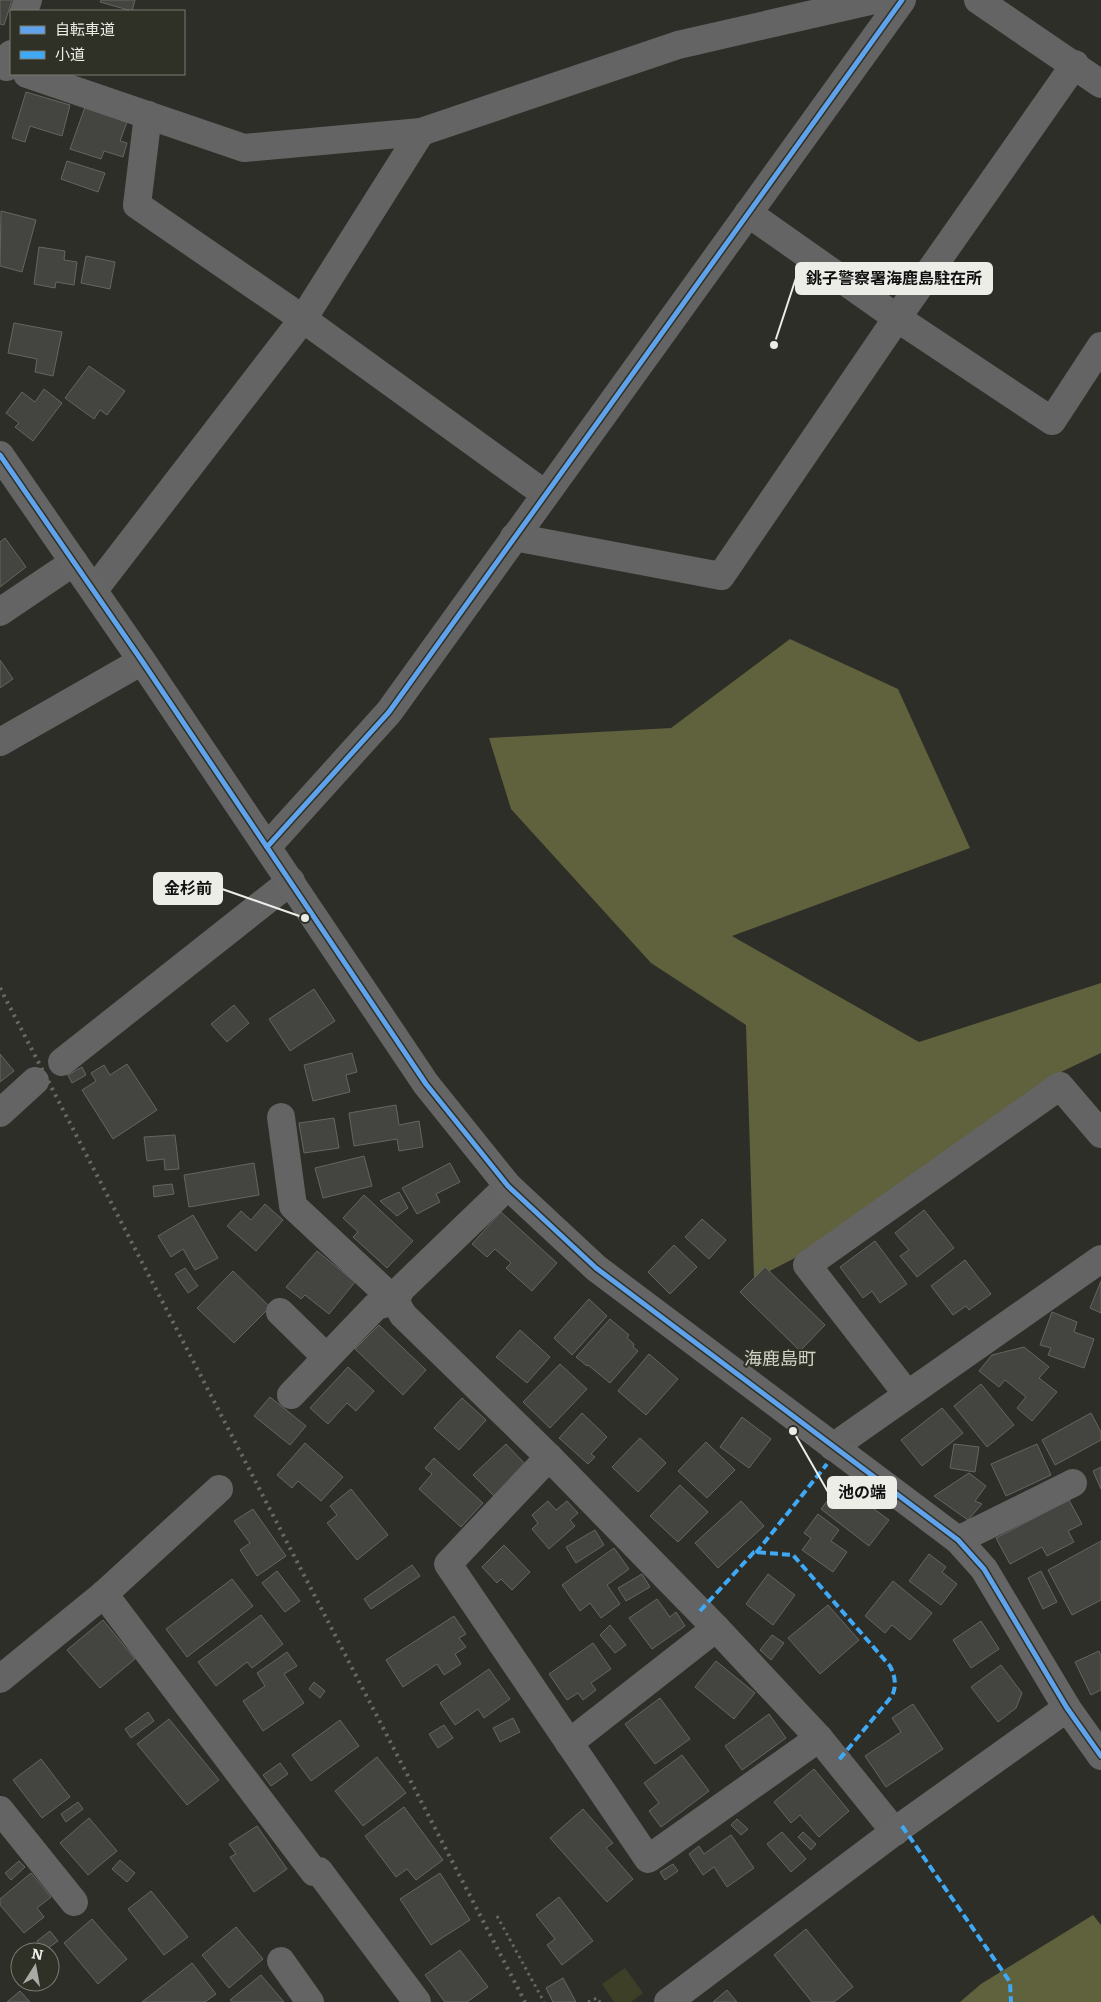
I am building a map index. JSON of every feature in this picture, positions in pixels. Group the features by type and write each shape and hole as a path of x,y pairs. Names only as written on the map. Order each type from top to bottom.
{"street":[{"path":"37,75 244,148 421,132 678,45 874,0"},
{"path":"267,847 389,712 902,0"},
{"path":"978,0 1075,64 1101,84"},
{"path":"514,537 721,576 897,318 1075,64"},
{"path":"148,114 137,205 303,318 545,494"},
{"path":"94,590 303,318 421,132"},
{"path":"748,213 897,318 1052,420 1101,346"},
{"path":"0,455 94,590 426,1084 508,1186 596,1268 958,1540 984,1569 1067,1708 1101,1756"},
{"path":"0,612 74,562"},
{"path":"0,742 142,661"},
{"path":"62,1062 291,881"},
{"path":"0,1113 34,1081"},
{"path":"906,1394 807,1265 1060,1086 1101,1134"},
{"path":"281,1117 293,1206 395,1301 403,1315 549,1457 716,1628 819,1738 895,1832"},
{"path":"291,1395 376,1306 395,1301 401,1289 508,1186"},
{"path":"833,1447 1101,1259"},
{"path":"280,1312 326,1357"},
{"path":"549,1457 448,1564 648,1859 819,1738"},
{"path":"958,1540 1073,1483"},
{"path":"0,1679 104,1594 219,1489"},
{"path":"104,1594 314,1872 319,1871 417,2002"},
{"path":"569,1743 716,1628"},
{"path":"668,2002 895,1832 1067,1708"},
{"path":"0,1810 74,1902"},
{"path":"281,1961 310,2002"}],"path":[{"path":"497,1916 544,2002"},
{"path":"588,2002 597,1998 600,2002"}],"green space":[{"path":"790,639 898,689 970,848 732,936 919,1042 1101,983 1101,1053 1063,1071 793,1259 754,1279 746,1025 651,963 511,809 489,738 671,728"},
{"path":"1093,1915 1101,1925 1101,2002 960,2002 981,1984"},
{"path":"625,1968 643,1993 631,2002 614,2002 602,1984"}],"building":[{"path":"0,0 12,0 4,25 0,24"},
{"path":"101,0 135,0 132,10 100,2"},
{"path":"26,92 70,105 62,136 30,126 25,142 12,138"},
{"path":"85,107 127,122 120,141 127,143 123,157 104,151 101,159 70,149"},
{"path":"67,161 105,173 98,192 61,179"},
{"path":"1,211 36,220 22,272 0,266"},
{"path":"39,247 65,251 64,260 77,262 74,285 56,282 55,288 34,284"},
{"path":"86,256 115,262 110,289 81,283"},
{"path":"14,323 62,332 53,376 35,372 37,359 8,353"},
{"path":"89,366 125,391 107,415 100,410 94,419 65,398"},
{"path":"44,389 62,403 33,441 15,427 19,423 6,413 22,392 35,402"},
{"path":"5,538 26,567 0,587 0,542"},
{"path":"0,660 13,679 0,688"},
{"path":"314,989 335,1021 290,1051 269,1019"},
{"path":"234,1005 249,1023 227,1042 211,1024"},
{"path":"352,1053 357,1072 346,1075 350,1092 313,1101 304,1065"},
{"path":"0,1054 14,1071 0,1082"},
{"path":"127,1064 157,1110 113,1139 82,1090 96,1081 91,1073 104,1065 110,1075"},
{"path":"82,1067 86,1075 72,1083 68,1075"},
{"path":"396,1105 399,1125 419,1121 423,1147 399,1151 397,1139 354,1146 349,1113"},
{"path":"334,1118 339,1148 304,1153 299,1123"},
{"path":"175,1135 179,1169 165,1170 164,1159 147,1161 144,1137"},
{"path":"364,1156 372,1186 323,1198 315,1168"},
{"path":"254,1163 259,1195 189,1207 184,1175"},
{"path":"450,1163 460,1182 436,1194 440,1202 417,1214 402,1188"},
{"path":"172,1184 174,1194 154,1197 153,1186"},
{"path":"399,1192 408,1208 397,1216 380,1201"},
{"path":"364,1195 413,1241 387,1268 353,1237 358,1232 343,1218"},
{"path":"265,1204 283,1220 256,1251 227,1226 241,1211 251,1220"},
{"path":"924,1210 954,1248 917,1277 900,1256 909,1250 895,1233"},
{"path":"501,1212 557,1263 532,1291 506,1268 511,1263 495,1249 487,1257 472,1244"},
{"path":"193,1215 218,1258 195,1270 183,1249 171,1257 158,1236"},
{"path":"702,1219 726,1240 709,1259 685,1237"},
{"path":"875,1241 907,1284 880,1303 872,1291 863,1298 840,1267"},
{"path":"674,1245 697,1267 670,1294 648,1272"},
{"path":"317,1251 355,1282 329,1314 305,1295 301,1299 286,1287"},
{"path":"965,1260 991,1294 969,1310 966,1306 953,1315 931,1286"},
{"path":"765,1267 825,1325 800,1351 740,1292"},
{"path":"185,1268 198,1286 188,1293 175,1274"},
{"path":"233,1271 270,1307 234,1343 197,1308"},
{"path":"1101,1281 1101,1313 1090,1308"},
{"path":"589,1299 607,1316 572,1355 554,1338"},
{"path":"1052,1312 1077,1322 1074,1332 1094,1339 1084,1368 1048,1355 1051,1348 1040,1345"},
{"path":"610,1319 629,1335 627,1338 638,1351 610,1383 576,1357"},
{"path":"379,1325 426,1370 403,1395 355,1349"},
{"path":"520,1330 550,1357 527,1383 496,1357"},
{"path":"1024,1347 1049,1367 1039,1378 1057,1392 1032,1421 1017,1408 1026,1397 1005,1380 999,1387 979,1371 992,1355"},
{"path":"649,1354 678,1379 646,1415 618,1391"},
{"path":"560,1364 587,1389 550,1428 523,1402"},
{"path":"348,1367 374,1391 356,1411 347,1403 328,1424 310,1408"},
{"path":"981,1384 1014,1425 987,1447 954,1406"},
{"path":"270,1397 306,1426 290,1445 254,1416"},
{"path":"462,1398 486,1420 459,1450 434,1428"},
{"path":"942,1408 963,1433 922,1466 901,1440"},
{"path":"582,1413 607,1437 591,1454 595,1457 588,1464 559,1438"},
{"path":"1091,1413 1101,1432 1101,1440 1055,1465 1042,1440"},
{"path":"742,1417 771,1439 749,1468 720,1447"},
{"path":"640,1438 666,1463 638,1492 612,1467"},
{"path":"706,1442 735,1470 707,1498 678,1471"},
{"path":"305,1443 343,1477 321,1501 298,1481 292,1488 277,1475"},
{"path":"506,1444 527,1466 495,1497 473,1475"},
{"path":"954,1444 979,1447 975,1472 950,1468"},
{"path":"1037,1444 1051,1475 1006,1496 991,1464"},
{"path":"434,1458 483,1503 461,1527 419,1489 432,1474 425,1468"},
{"path":"1101,1467 1101,1489 1093,1471"},
{"path":"969,1473 986,1486 975,1501 982,1504 968,1520 934,1496"},
{"path":"840,1484 889,1520 869,1546 821,1509"},
{"path":"680,1485 708,1512 678,1542 650,1516"},
{"path":"351,1489 388,1535 357,1560 327,1523 337,1515 330,1506"},
{"path":"1069,1500 1082,1524 1068,1531 1074,1542 1047,1556 1042,1547 1010,1564 996,1538"},
{"path":"548,1501 556,1510 567,1501 578,1513 570,1520 575,1526 549,1549 532,1529 538,1523 532,1515"},
{"path":"741,1501 764,1526 718,1568 695,1543"},
{"path":"253,1509 286,1556 257,1576 240,1550 250,1543 234,1521"},
{"path":"818,1514 839,1530 831,1541 847,1552 833,1572 802,1550 811,1538 804,1533"},
{"path":"595,1530 604,1545 576,1563 566,1547"},
{"path":"1101,1541 1101,1600 1072,1615 1048,1570"},
{"path":"504,1545 530,1572 512,1590 501,1579 497,1583 482,1567"},
{"path":"614,1548 629,1569 607,1585 620,1604 601,1618 590,1603 580,1611 562,1585"},
{"path":"929,1554 946,1567 942,1572 957,1584 941,1605 909,1581"},
{"path":"412,1565 420,1576 371,1609 364,1599"},
{"path":"277,1571 300,1601 285,1612 262,1583"},
{"path":"1041,1571 1057,1602 1043,1609 1028,1578"},
{"path":"642,1574 650,1587 626,1601 618,1588"},
{"path":"768,1574 795,1595 773,1625 746,1604"},
{"path":"232,1579 253,1606 187,1657 166,1629"},
{"path":"893,1581 932,1613 910,1640 892,1625 885,1633 865,1616"},
{"path":"657,1599 670,1617 676,1612 685,1626 652,1649 629,1618"},
{"path":"828,1605 859,1640 820,1674 788,1638"},
{"path":"261,1615 283,1644 252,1668 247,1662 216,1686 198,1662"},
{"path":"454,1616 466,1634 459,1638 466,1647 455,1654 461,1664 444,1675 437,1664 403,1687 386,1660"},
{"path":"103,1620 135,1659 100,1688 67,1650"},
{"path":"981,1621 999,1649 971,1668 953,1640"},
{"path":"610,1625 626,1645 615,1653 600,1635"},
{"path":"772,1635 784,1643 771,1660 760,1650"},
{"path":"593,1643 611,1669 591,1683 596,1690 583,1700 578,1693 567,1700 549,1674"},
{"path":"1099,1651 1101,1656 1101,1690 1091,1695 1075,1662"},
{"path":"287,1652 297,1666 284,1674 304,1703 263,1731 243,1701 265,1686 257,1673"},
{"path":"716,1661 755,1693 734,1719 695,1687"},
{"path":"1001,1665 1022,1693 1016,1708 998,1722 971,1687"},
{"path":"489,1669 510,1699 484,1718 478,1709 455,1725 440,1703"},
{"path":"314,1682 325,1691 320,1698 309,1689"},
{"path":"660,1698 690,1739 655,1764 625,1724"},
{"path":"913,1704 943,1749 886,1787 865,1756 901,1732 892,1718"},
{"path":"148,1712 154,1721 131,1738 125,1729"},
{"path":"769,1714 786,1738 742,1770 725,1746"},
{"path":"513,1718 520,1732 500,1742 493,1728"},
{"path":"169,1719 219,1780 187,1805 137,1744"},
{"path":"340,1720 359,1746 311,1781 292,1755"},
{"path":"444,1725 453,1738 438,1748 429,1734"},
{"path":"682,1755 709,1791 661,1827 649,1811 659,1803 644,1783"},
{"path":"377,1757 406,1793 363,1826 335,1791"},
{"path":"41,1759 70,1797 42,1818 13,1780"},
{"path":"280,1763 288,1774 271,1786 263,1775"},
{"path":"814,1769 849,1811 819,1837 800,1815 791,1823 774,1802"},
{"path":"78,1802 83,1809 66,1822 61,1814"},
{"path":"404,1807 443,1860 416,1880 407,1869 396,1877 365,1836"},
{"path":"583,1809 613,1843 606,1848 633,1879 607,1902 550,1838"},
{"path":"89,1818 117,1851 88,1875 60,1843"},
{"path":"737,1819 748,1829 741,1835 731,1825"},
{"path":"257,1826 287,1869 254,1892 230,1857 236,1854 229,1844"},
{"path":"782,1832 806,1859 791,1872 767,1844"},
{"path":"803,1832 816,1844 811,1850 798,1837"},
{"path":"731,1835 754,1868 727,1887 714,1867 703,1875 689,1854 699,1846 704,1854"},
{"path":"120,1860 135,1873 127,1882 112,1869"},
{"path":"19,1861 25,1867 11,1880 5,1873"},
{"path":"673,1864 678,1871 665,1880 660,1872"},
{"path":"31,1873 51,1897 37,1908 44,1917 24,1933 0,1905 0,1899"},
{"path":"440,1873 470,1920 431,1945 400,1899"},
{"path":"151,1891 188,1937 164,1955 128,1909"},
{"path":"559,1897 593,1941 562,1965 547,1945 555,1939 536,1915"},
{"path":"92,1919 127,1959 98,1984 64,1943"},
{"path":"236,1927 263,1959 229,1988 202,1955"},
{"path":"806,1929 853,1987 834,2002 812,2002 774,1955"},
{"path":"50,1931 58,1941 38,1942"},
{"path":"460,1950 488,1987 467,2002 445,2002 425,1975"},
{"path":"192,1963 216,1994 205,2002 142,2002"},
{"path":"261,1975 284,2002 232,2002 230,2000"},
{"path":"563,1978 576,2002 553,2002 546,1988"},
{"path":"727,1990 737,2002 713,2002"},
{"path":"21,1992 30,2002 7,2002"}],"railway":[{"path":"0,988 525,2002"}],"marked path":[{"path":"756,1553 827,1464"},
{"path":"700,1611 754,1552 793,1555 890,1666 894,1677 895,1684 892,1696 838,1761"},
{"path":"902,1826 1010,1982 1011,2002"}],"cycle path":[{"path":"267,847 389,712 902,0"},
{"path":"0,455 142,661 426,1084 508,1186 596,1268 958,1540 984,1569 1067,1708 1101,1756"}],"place":[{"name":"銚子警察署海鹿島駐在所","path":"774,345"},
{"name":"金杉前","path":"305,918"},
{"name":"池の端","path":"793,1431"}],"district":[{"name":"海鹿島町","path":"780,1357"}]}
